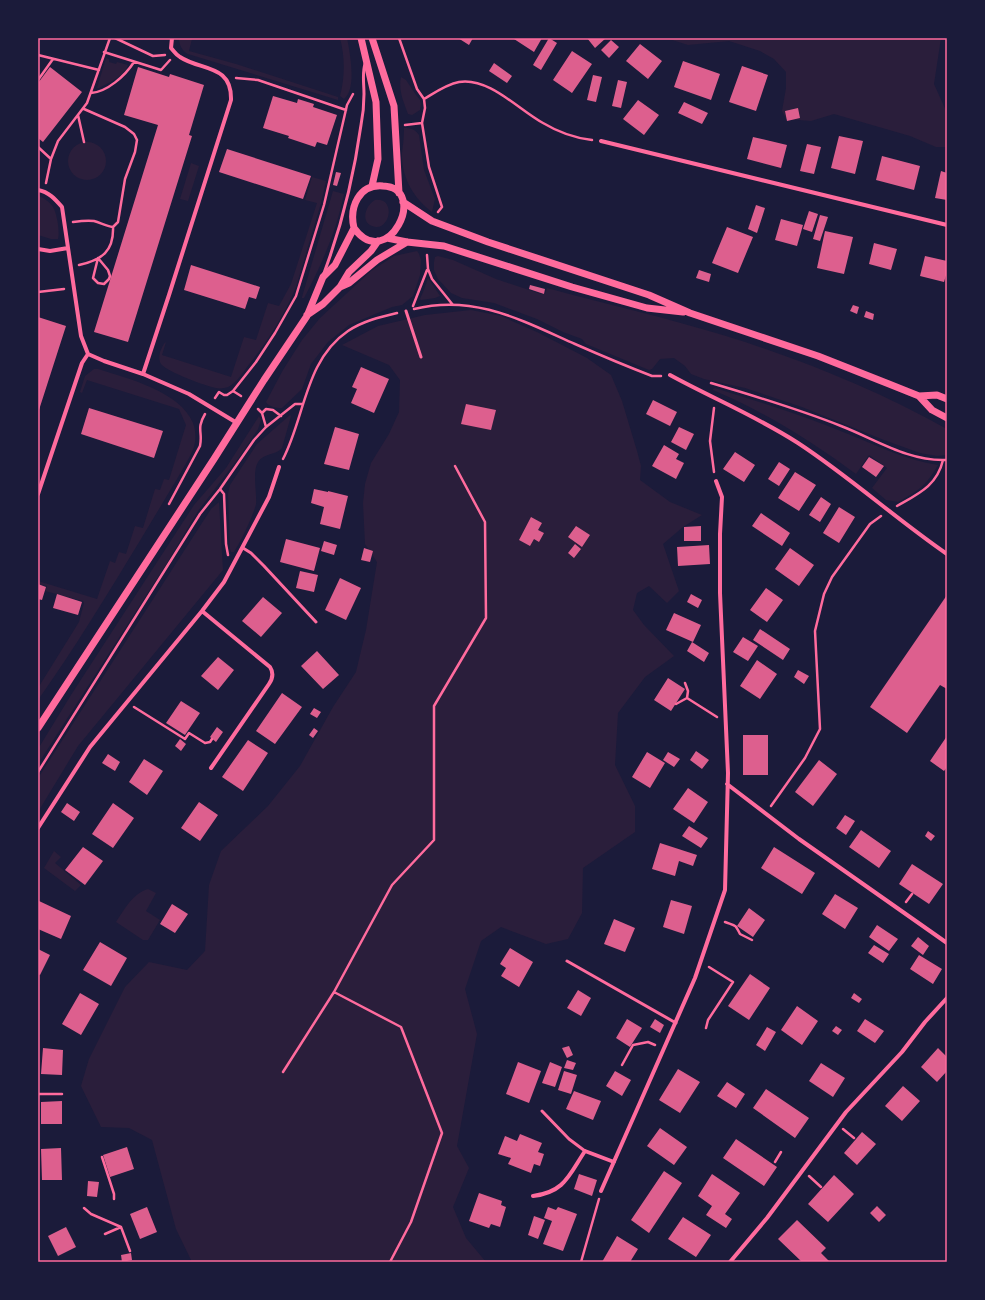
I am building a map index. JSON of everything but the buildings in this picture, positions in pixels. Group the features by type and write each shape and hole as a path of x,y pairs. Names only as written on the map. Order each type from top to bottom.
{"street":[{"path":"142,374 169,296 231,100 232,90 224,76 217,71 181,58 176,54 171,48 172,38"},
{"path":"361,38 367,58 376,102 378,126 378,159 372,186"},
{"path":"372,38 394,106 398,193 403,202 404,210 400,224 387,238 378,241 364,238 359,235 354,228 352,220 355,204 361,194 372,186 386,186 398,193"},
{"path":"601,141 947,225"},
{"path":"38,190 44,191 54,197 62,207 81,336 88,354 142,374 189,394 237,424"},
{"path":"403,202 432,220 488,242 649,294 690,313 818,356 918,396 932,410 947,418"},
{"path":"38,728 307,316 323,277 335,265 354,228"},
{"path":"387,238 444,246 528,274 647,308 690,313"},
{"path":"307,316 323,304 340,287 349,272 371,251 378,241"},
{"path":"340,287 349,283 377,260 407,242"},
{"path":"38,249 50,251 68,248"},
{"path":"38,494 82,364 88,354"},
{"path":"670,375 798,443 843,474 887,511 947,554"},
{"path":"918,396 937,395 947,399"},
{"path":"38,828 90,747 202,611 224,582 270,497 279,467"},
{"path":"601,1191 695,978 725,890 727,784 720,593 720,534 722,497 716,481"},
{"path":"202,611 270,667 273,673 270,684 212,768"},
{"path":"727,784 766,812 799,839 947,943"},
{"path":"730,1262 767,1218 846,1112 902,1052 925,1022 947,998"},
{"path":"533,1196 556,1190 574,1172 585,1151 614,1162"}],"lane":[{"path":"323,277 343,215 352,178 361,124 364,96 364,69 367,58"},
{"path":"406,311 421,357"},
{"path":"243,548 251,553 264,566 316,622"},
{"path":"568,960 676,1023"},
{"path":"542,1111 569,1139 585,1151"}],"path":[{"path":"44,191 51,159 58,141 78,114 84,109 110,38"},
{"path":"115,38 153,56 176,54"},
{"path":"399,38 416,89 424,100 425,108 422,123 429,167 442,207 432,220"},
{"path":"104,52 160,70 176,54"},
{"path":"38,55 99,70"},
{"path":"38,80 53,59"},
{"path":"91,93 98,92 116,82 128,72 134,62"},
{"path":"228,82 236,78 258,80 346,110"},
{"path":"424,100 458,82 474,82 495,91 542,123 556,130 570,136 601,141"},
{"path":"168,505 200,446 201,441 199,427 219,392 224,395 230,394 245,377 275,333 296,296 324,204 346,110 355,90"},
{"path":"64,223 82,220 105,226 113,226 118,222 125,179 137,140 134,134 125,127 84,109"},
{"path":"78,114 84,142"},
{"path":"38,147 51,159"},
{"path":"71,266 93,261 105,253 112,243 113,226"},
{"path":"426,243 428,269 432,279 453,305"},
{"path":"98,258 110,273 110,279 104,284 98,283 93,278 98,258"},
{"path":"428,269 414,301 412,310 426,306 453,305 481,308 512,316 599,355 652,376 670,375"},
{"path":"38,292 74,288"},
{"path":"279,467 291,444 303,404 318,363 336,341 348,331 362,324 406,311"},
{"path":"708,383 785,405 842,426 896,450 927,460 945,460 930,485 921,492 887,511 870,524 832,577 824,594 815,631 820,729 805,758 766,812"},
{"path":"715,398 710,441 716,481"},
{"path":"38,772 200,514 220,489 254,440 295,404 303,404"},
{"path":"262,413 266,408 281,416"},
{"path":"283,1072 334,992 392,885 434,840 434,706 486,618 485,522 455,466"},
{"path":"220,489 224,494 228,557 236,562"},
{"path":"685,683 688,691 687,698"},
{"path":"687,698 725,723"},
{"path":"676,704 687,698"},
{"path":"127,702 185,739 189,732 205,744 210,742 212,739"},
{"path":"906,902 912,894"},
{"path":"726,922 736,926 740,934 752,940"},
{"path":"706,1028 708,1020 733,982 708,966"},
{"path":"334,992 401,1027 442,1133 411,1222 390,1262"},
{"path":"622,1065 633,1046 648,1042 664,1050"},
{"path":"38,1094 62,1094"},
{"path":"775,1162 781,1152"},
{"path":"102,1157 114,1194 114,1199"},
{"path":"802,1170 821,1187"},
{"path":"581,1262 601,1191"},
{"path":"84,1208 91,1214 121,1227 130,1251"},
{"path":"105,1234 121,1227"}],"shaded area":[{"path":"179,38 192,39 189,51 236,64 338,97 338,100 188,54 181,48"},
{"path":"340,38 347,38 352,70 350,87 348,94 344,99 340,96 344,67"},
{"path":"666,38 941,38 934,84 947,113 947,147 936,147 910,136 834,114 811,121 786,119 782,111 786,88 786,72 774,59 760,51 729,41 688,45"},
{"path":"106,58 109,59 109,62 116,64 117,62 128,65 123,73 116,79 97,88"},
{"path":"401,77 406,80 420,100 420,110 412,115 408,114 402,96 400,87"},
{"path":"404,128 413,129 419,135 424,170 435,199 432,212 414,194 406,179 402,162"},
{"path":"83,142 91,142 101,147 105,154 105,168 101,175 91,180 83,180 73,175 71,172 68,165 68,157 73,147 76,145"},
{"path":"191,163 199,166 188,201 180,199"},
{"path":"312,177 326,181 296,287 274,328 241,375 228,387 218,388 204,385 187,378 171,371 161,364 159,357 160,352 166,342 162,355 231,377 244,337 256,340 268,303 279,306 291,284 317,203 305,200"},
{"path":"333,191 344,194 337,222 317,273 304,298 302,298 302,297"},
{"path":"38,196 52,205 57,218 58,239 51,239 38,235"},
{"path":"375,200 382,201 386,204 388,209 387,220 378,227 368,224 365,217 369,205"},
{"path":"417,251 421,260 420,275 413,296 402,305 392,307 349,325 328,342 311,364 302,389 282,408 273,407 267,404 266,402 283,370 302,340 320,318 371,271 394,256"},
{"path":"438,256 453,260 496,279 541,294 545,294 547,288 704,329 783,355 894,401 947,429 947,455 937,456 920,453 802,407 745,388 704,379 691,374 685,366 674,358 660,359 652,369 649,370 586,344 582,339 563,332 537,319 494,303 462,298 451,293 438,279 434,270 434,262 435,257"},
{"path":"428,278 440,296 421,300 420,299"},
{"path":"471,310 501,316 539,333 587,358 611,375 622,401 637,451 641,466 640,480 670,502 702,515 683,527 663,544 679,591 667,603 649,586 637,593 633,610 644,625 674,656 645,677 618,713 615,765 635,806 635,832 583,868 582,913 568,939 546,944 501,927 481,941 465,989 477,1034 457,1146 469,1168 453,1207 466,1238 486,1262 192,1262 176,1229 152,1140 129,1128 101,1127 81,1086 89,1059 125,987 149,962 187,970 205,951 209,885 221,851 268,806 300,766 333,707 356,672 366,630 377,562 365,544 363,503 365,484 371,463 389,434 399,412 400,380 389,365 342,345 378,326 425,315"},
{"path":"94,369 138,382 165,395 177,403 187,412 193,423 195,444 177,479 116,580 38,700 38,688 79,622 84,603 83,601 45,591 47,586 38,584 38,581 97,599 110,561 115,563 119,552 126,554 135,526 143,528 155,489 160,490 164,479 169,480 186,425 179,409 87,380 82,393 80,392 85,376"},
{"path":"715,388 832,427 903,456 938,465 930,478 911,495 898,502 886,500 872,488 887,468 869,455 856,474 787,428 751,408 713,390"},
{"path":"290,415 291,416 282,448 277,452 263,457 256,466 255,509 240,542 234,552 231,552 228,494 230,485 257,444"},
{"path":"259,416 261,420 258,429 240,456 198,511 167,563 38,764 38,749 71,695 194,505 226,468"},
{"path":"219,502 223,570 78,746 38,812 38,778 211,509"},
{"path":"54,851 61,857 55,863 81,885 75,891 44,868"},
{"path":"148,889 156,893 146,911 160,920 148,940 143,940 116,922 133,898 142,891"}]}
